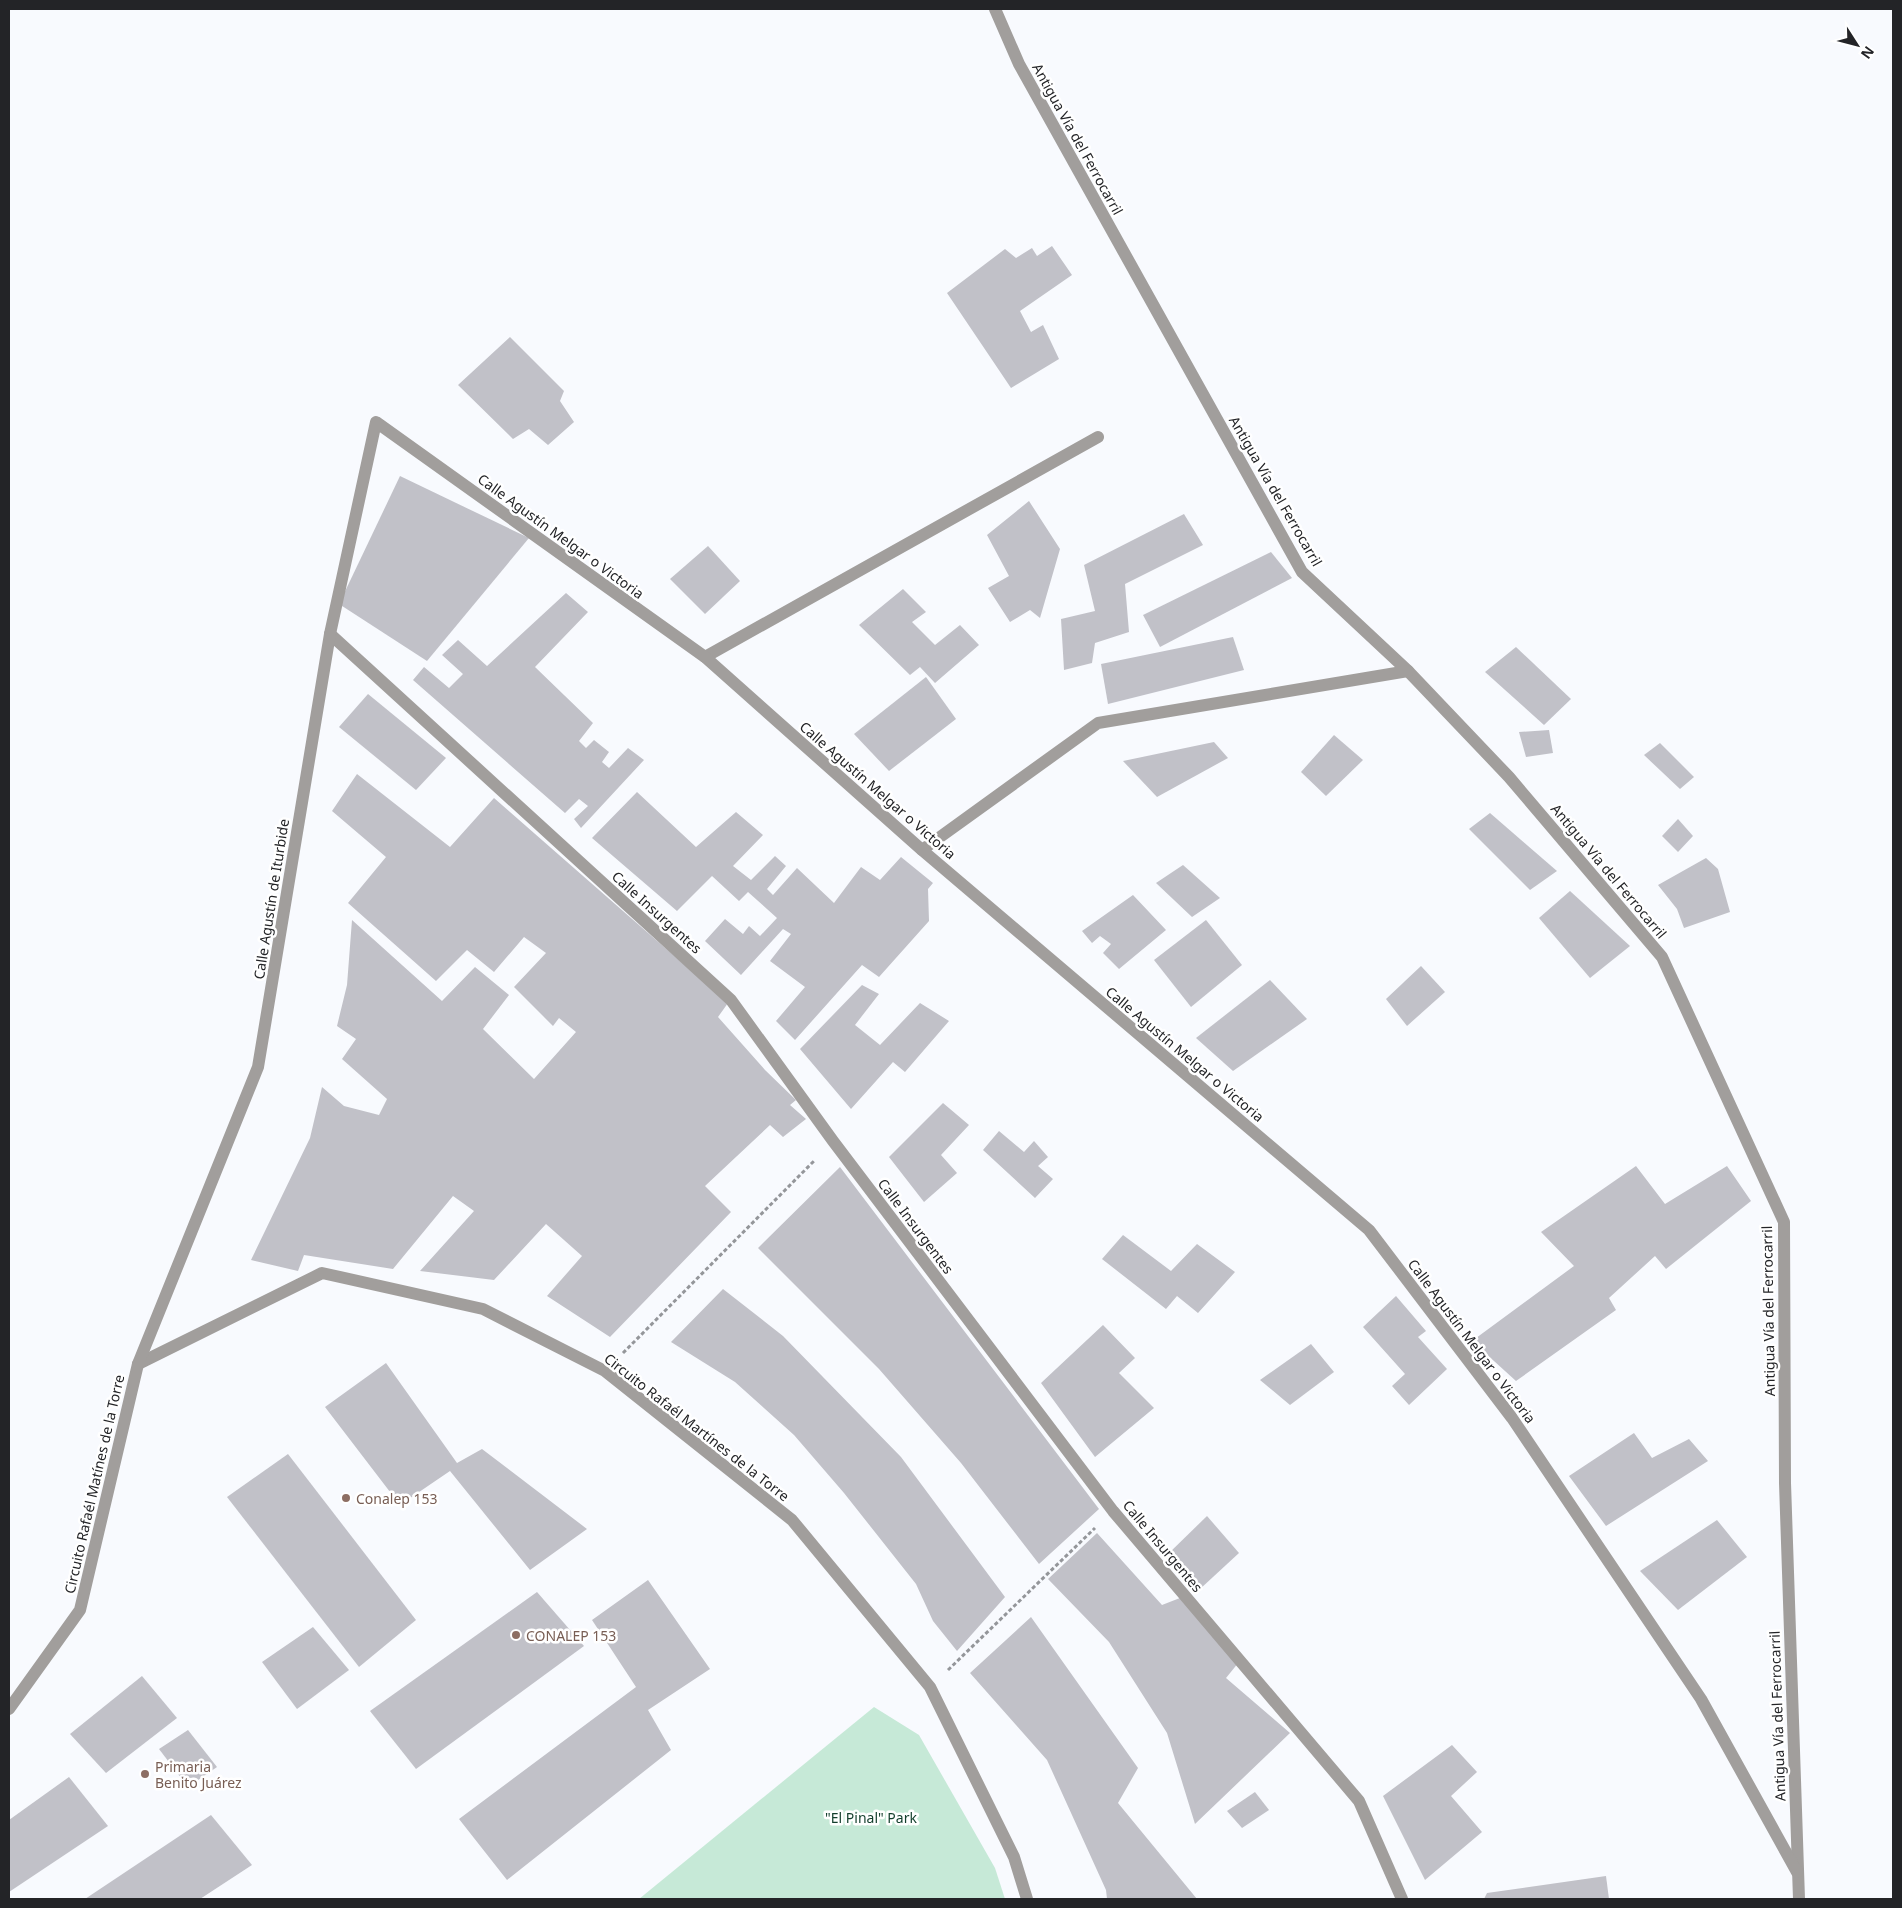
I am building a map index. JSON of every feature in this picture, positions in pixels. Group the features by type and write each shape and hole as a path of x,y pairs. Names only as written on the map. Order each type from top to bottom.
{"street":[{"name":"Antigua Vía del Ferrocarril","path":"995,9 1019,64 1302,572 1408,671 1509,776 1662,957 1784,1222 1785,1482 1796,1872 1799,1899"},
{"name":"Calle Agustín de Iturbide","path":"138,1364 258,1067 330,634 376,422"},
{"name":"Calle Agustín Melgar o Victoria","path":"376,422 705,657 922,850 1369,1230 1512,1418 1701,1700 1796,1872"},
{"path":"705,657 1098,437"},
{"name":"Calle Insurgentes","path":"330,634 731,1000 833,1141 1113,1511 1359,1801 1402,1899"},
{"path":"922,850 1098,723 1408,671"},
{"name":"Circuito Rafaél Martínes de la Torre","path":"138,1364 322,1273 483,1309 604,1371 792,1520 930,1688 1014,1857 1027,1899"},
{"name":"Circuito Rafaél Matínes de la Torre","path":"9,1709 80,1610 138,1364"}],"path":[{"path":"604,1371 833,1141"},
{"path":"930,1688 1113,1511"}],"green space":[{"name":"\"El Pinal\" Park","path":"874,1707 919,1735 995,1868 1005,1899 639,1899"}],"building":[{"path":"1052,246 1072,275 1020,311 1031,332 1043,325 1059,359 1011,388 947,293 1005,249 1016,258 1032,248 1037,256"},
{"path":"510,337 564,391 560,401 574,422 548,445 529,429 513,439 458,385"},
{"path":"400,476 529,538 427,661 339,604"},
{"path":"1029,501 1060,549 1040,618 1030,610 1010,622 988,588 1009,576 987,535"},
{"path":"1184,514 1203,545 1125,584 1129,632 1095,643 1092,663 1064,670 1061,619 1095,611 1084,565"},
{"path":"708,546 740,581 705,614 670,579"},
{"path":"1271,552 1292,578 1160,647 1143,615"},
{"path":"903,589 926,612 912,622 935,645 960,625 979,645 935,683 920,667 910,675 859,625"},
{"path":"566,593 588,612 535,667 593,723 579,741 586,748 594,740 609,752 602,762 609,768 628,748 644,760 581,828 574,819 588,806 579,799 565,813 413,680 424,667 449,688 463,674 442,655 458,640 487,666"},
{"path":"1233,637 1244,670 1108,704 1101,664"},
{"path":"1516,647 1571,699 1544,725 1485,672"},
{"path":"926,677 956,719 889,771 854,734"},
{"path":"368,694 446,758 416,790 339,727"},
{"path":"1549,730 1553,753 1526,757 1519,732"},
{"path":"1334,735 1363,760 1326,796 1301,772"},
{"path":"1214,742 1228,758 1157,797 1123,761"},
{"path":"1660,743 1694,777 1680,789 1644,755"},
{"path":"357,774 450,847 494,798 728,1003 718,1017 765,1070 796,1100 790,1105 806,1119 783,1137 770,1125 705,1186 731,1212 610,1337 547,1296 582,1256 546,1224 494,1280 420,1271 474,1211 453,1196 393,1269 304,1255 298,1271 251,1260 310,1138 322,1087 344,1106 379,1115 387,1099 342,1059 356,1039 337,1026 347,985 352,920 442,1001 475,967 509,995 483,1029 534,1079 576,1032 559,1018 553,1026 514,987 546,953 524,937 494,972 467,950 436,981 348,903 386,857 332,811"},
{"path":"637,792 696,847 736,812 763,835 733,866 751,880 775,856 786,866 767,889 773,895 797,868 834,903 861,867 880,880 901,857 933,883 928,889 929,921 879,977 862,965 795,1040 776,1021 805,987 770,961 791,934 783,929 741,975 705,941 725,919 743,934 749,926 760,936 777,918 748,892 739,901 712,876 677,911 592,838"},
{"path":"1490,813 1557,871 1530,890 1469,829"},
{"path":"1678,819 1693,836 1678,852 1662,836"},
{"path":"1706,858 1718,869 1730,912 1684,928 1677,909 1658,885"},
{"path":"1183,865 1220,898 1192,917 1156,883"},
{"path":"1570,891 1630,946 1590,978 1539,918"},
{"path":"1133,895 1166,930 1119,969 1103,953 1111,944 1100,936 1092,943 1082,931"},
{"path":"1206,920 1242,965 1191,1007 1154,960"},
{"path":"1421,966 1445,992 1407,1026 1386,999"},
{"path":"1270,980 1307,1019 1233,1071 1196,1038"},
{"path":"862,985 879,994 855,1025 880,1045 920,1003 949,1021 905,1072 893,1062 851,1109 800,1049"},
{"path":"943,1103 969,1125 941,1155 957,1173 924,1202 889,1157"},
{"path":"999,1131 1024,1152 1034,1141 1048,1157 1038,1166 1053,1179 1035,1198 983,1150"},
{"path":"1636,1166 1665,1204 1727,1166 1751,1201 1666,1269 1655,1256 1609,1298 1616,1310 1516,1381 1472,1341 1574,1266 1541,1232"},
{"path":"840,1167 1099,1509 1039,1564 961,1463 879,1369 758,1248"},
{"path":"1123,1235 1171,1271 1197,1244 1235,1272 1198,1313 1177,1296 1166,1309 1102,1259"},
{"path":"723,1289 783,1336 901,1457 1005,1597 957,1651 933,1621 916,1584 844,1493 794,1435 735,1382 671,1342"},
{"path":"1396,1296 1426,1331 1418,1337 1447,1369 1409,1405 1392,1386 1405,1374 1363,1327"},
{"path":"1103,1325 1135,1358 1119,1373 1154,1408 1095,1457 1041,1383"},
{"path":"1311,1344 1334,1372 1290,1405 1260,1380"},
{"path":"386,1363 457,1463 482,1449 587,1529 530,1570 450,1471 400,1505 325,1407"},
{"path":"1634,1433 1652,1458 1689,1439 1708,1461 1606,1526 1569,1476"},
{"path":"288,1454 416,1620 359,1667 227,1497"},
{"path":"1207,1516 1239,1553 1200,1589 1165,1557"},
{"path":"1717,1520 1747,1557 1678,1610 1640,1571"},
{"path":"1097,1533 1162,1605 1185,1596 1239,1662 1226,1678 1290,1733 1195,1824 1167,1733 1109,1642 1048,1579"},
{"path":"648,1580 710,1669 648,1710 671,1750 507,1880 459,1819 636,1687 592,1620"},
{"path":"537,1592 584,1646 416,1769 370,1711"},
{"path":"1031,1617 1138,1768 1118,1803 1197,1899 1107,1899 1106,1890 1047,1760 970,1673"},
{"path":"313,1627 349,1670 297,1709 262,1662"},
{"path":"142,1676 177,1718 106,1773 70,1734"},
{"path":"188,1730 217,1767 188,1787 159,1749"},
{"path":"1452,1745 1477,1772 1451,1796 1482,1832 1425,1880 1383,1796"},
{"path":"69,1777 108,1826 9,1892 9,1820"},
{"path":"1255,1792 1269,1810 1242,1828 1227,1811"},
{"path":"211,1815 252,1865 200,1899 85,1899"},
{"path":"1606,1876 1609,1899 1484,1899 1487,1893"}],"place":[{"name":"Conalep 153","path":"346,1498"},
{"name":"CONALEP 153","path":"516,1635"},
{"name":"Primaria Benito Juárez","path":"145,1774"}]}
